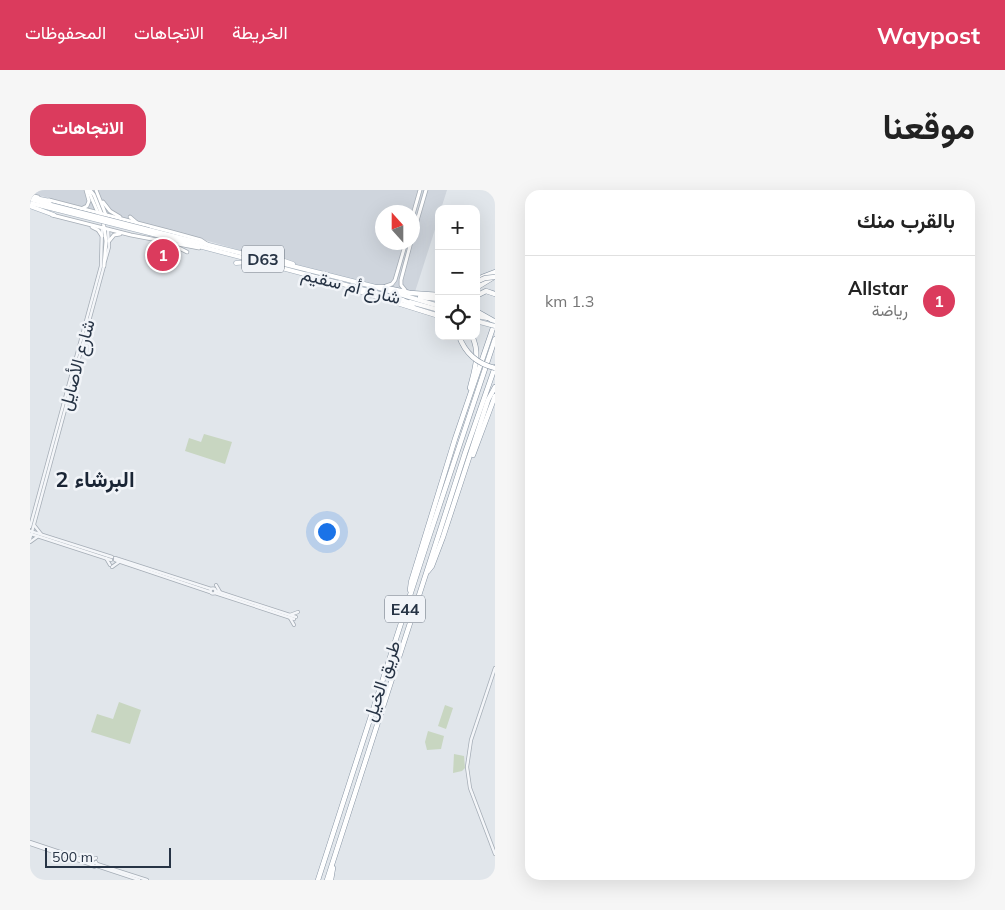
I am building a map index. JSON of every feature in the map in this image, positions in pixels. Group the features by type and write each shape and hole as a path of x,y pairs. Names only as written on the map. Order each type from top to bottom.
{"highway":[{"path":"480,282 495,272"},
{"path":"480,282 485,278 495,277"},
{"path":"349,286 356,290 435,312"},
{"path":"377,287 382,286 435,295"},
{"path":"377,287 435,298"},
{"path":"478,295 484,291 495,294"},
{"path":"402,300 435,312"},
{"path":"410,595 411,582 494,320 480,313"},
{"name":"طريق الخيل","path":"318,880 495,339"},
{"path":"461,340 471,356 484,365 495,367"},
{"path":"462,421 476,359 476,348 473,340"},
{"name":"طريق الخيل","path":"329,880 334,857 495,367"},
{"path":"427,572 433,564 484,413 495,387"},
{"path":"461,484 465,478 495,396"}],"main road":[{"path":"80,208 86,207 89,203 88,190"},
{"name":"شارع الأصايل","path":"88,190 102,214"},
{"name":"شارع الأصايل","path":"96,190 99,195 105,228"},
{"path":"416,205 420,190"},
{"path":"420,211 426,190"},
{"path":"99,195 110,211 125,220"},
{"path":"58,199 63,204"},
{"path":"30,201 54,215 115,231 164,241 207,246"},
{"name":"شارع أم سقيم","path":"30,201 377,287 435,305"},
{"path":"50,205 63,204 172,232 200,240 207,246"},
{"path":"102,214 106,245 104,266"},
{"path":"130,217 137,223"},
{"path":"115,231 113,227 114,221 125,220"},
{"path":"82,222 97,229 102,236"},
{"path":"172,232 184,232"},
{"path":"109,241 116,234 131,235"},
{"path":"164,241 187,252"},
{"name":"شارع أم سقيم","path":"207,246 258,263 402,300"},
{"path":"386,286 391,285 396,280 407,250"},
{"path":"405,290 401,280 407,250"},
{"path":"270,256 304,269"},
{"path":"236,263 244,261 258,263"},
{"path":"480,317 494,320"},
{"path":"480,322 493,326"}],"street":[{"name":"شارع الأصايل","path":"30,528 33,509 102,259 102,236 105,228"},
{"name":"شارع الأصايل","path":"30,541 104,266 109,241 105,228"},
{"path":"78,361 79,365"},
{"path":"34,525 38,531 45,535 211,591"},
{"path":"31,533 45,535"},
{"path":"31,533 211,591 212,594 215,592 221,593 295,618"},
{"path":"30,541 39,537"},
{"path":"105,557 111,566 120,562"},
{"path":"206,588 215,585 221,593"},
{"path":"215,592 289,616 298,612"},
{"path":"289,616 294,625"},
{"path":"495,668 471,740 467,767 468,781 472,794 495,854"},
{"path":"30,843 139,880"},
{"path":"30,843 147,880"},
{"path":"87,861 97,858 102,865"}],"shaded area":[{"path":"30,190 447,190 442,205 435,205 435,229 414,295 411,295 409,300 191,236 30,193"}],"green space":[{"path":"204,434 232,442 225,464 185,451 189,438 201,442"},
{"path":"119,702 141,710 130,744 91,732 97,714 113,719"},
{"path":"445,705 453,708 446,729 438,726"},
{"path":"428,731 444,736 441,749 427,750 425,742"},
{"path":"454,754 464,756 465,768 462,771 453,773"}],"place":[{"name":"Allstar","path":"163,255"}],"district":[{"name":"البرشاء 2","path":"95,479"}]}
